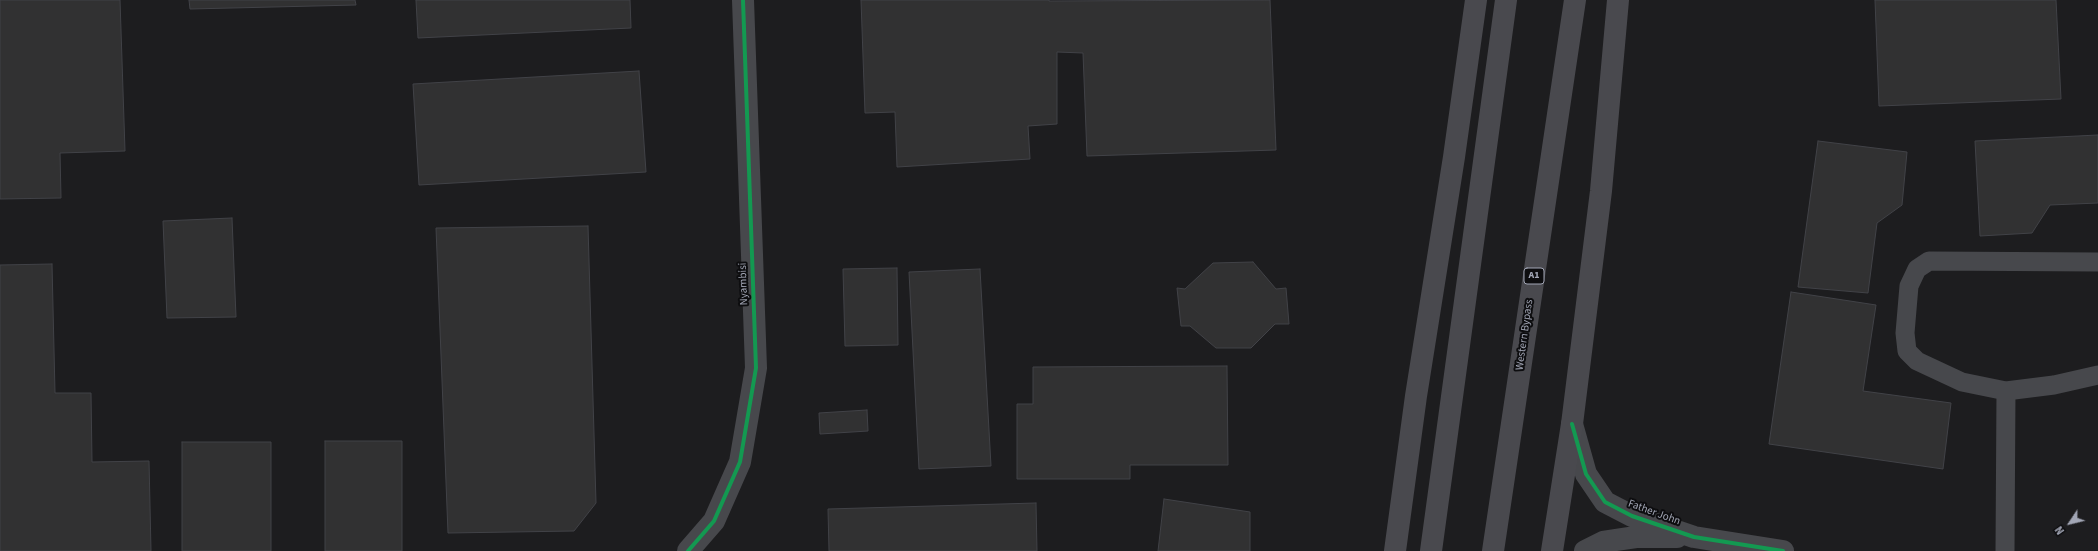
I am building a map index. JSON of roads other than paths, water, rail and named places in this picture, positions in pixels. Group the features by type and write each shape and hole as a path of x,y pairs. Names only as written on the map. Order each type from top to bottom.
{"main road":[{"path":"1394,551 1416,396 1454,157 1476,0"},
{"path":"1432,551 1506,0"},
{"name":"Western Bypass","path":"1493,551 1575,0"},
{"path":"1552,551 1572,424 1601,191 1618,0"}],"street":[{"name":"Nyambisi","path":"688,551 714,521 740,462 756,368 743,0"},
{"name":"Father John","path":"1572,424 1586,474 1605,502 1632,516 1694,537"},
{"name":"Father John","path":"1585,551 1603,542 1636,537 1694,537 1783,551"}],"lane":[{"path":"2098,262 1928,261 1917,269 1909,286 1905,333 1907,350 1917,361 1962,382 2006,391 2054,386 2098,375"},
{"path":"2005,551 2006,391"}]}
